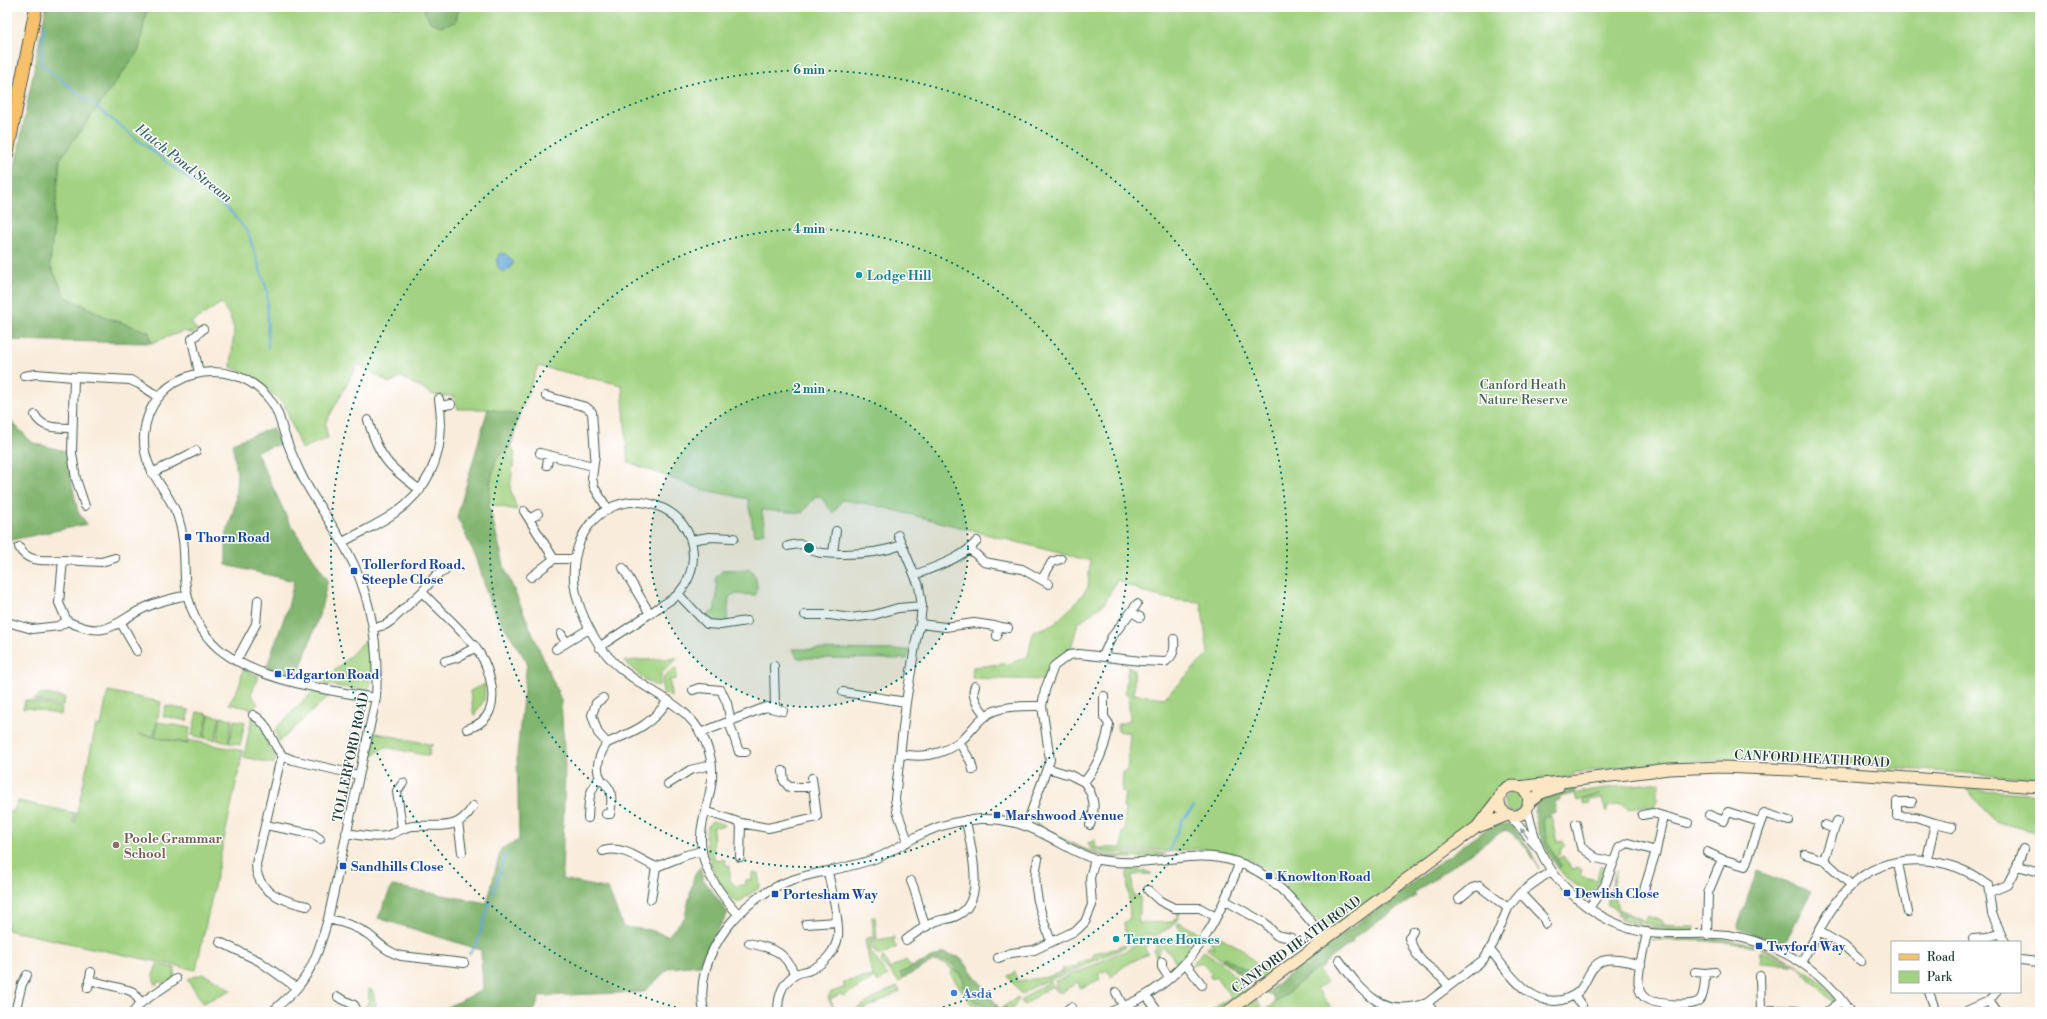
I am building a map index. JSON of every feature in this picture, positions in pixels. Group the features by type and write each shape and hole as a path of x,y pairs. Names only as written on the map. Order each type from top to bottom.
{"main road":[{"path":"7,155 36,7"},
{"name":"CANFORD HEATH ROAD","path":"1518,787 1669,769 1722,767 1794,770 2040,787"},
{"name":"CANFORD HEATH ROAD","path":"1528,805 1547,790 1582,780"},
{"path":"1518,787 1525,792 1528,805 1522,814 1508,815 1502,811 1499,798 1504,790 1518,787"},
{"name":"CANFORD HEATH ROAD","path":"1477,827 1499,798"},
{"name":"CANFORD HEATH ROAD","path":"1227,1012 1477,827 1508,815"}],"street":[{"path":"199,372 192,339 203,329"},
{"name":"TOLLERFORD ROAD","path":"152,473 146,461 144,436 146,423 150,412 159,397 179,380 199,372 214,371 238,375 256,386 272,401 302,476 343,542 360,579 374,628 377,678 376,698 358,775 328,919 318,952 296,988 272,1012"},
{"path":"24,376 36,374 130,380 159,397"},
{"path":"74,377 72,453 76,479 85,506"},
{"path":"546,396 586,406 592,412 595,455 592,484 607,508"},
{"path":"554,407 557,398"},
{"path":"343,542 394,513 420,490 428,476 439,450 442,435 440,402 451,404"},
{"path":"35,415 41,424 51,427 72,428"},
{"path":"368,420 380,453 396,472 420,490"},
{"path":"196,451 152,473 170,500 180,525 184,540 187,595 193,612 210,639 236,661 256,670 320,689 376,698"},
{"path":"540,453 593,466"},
{"path":"547,465 549,455"},
{"path":"600,647 678,594 686,583 692,566 692,540 686,529 674,515 654,505 629,502 607,508 589,525 582,537 574,559 575,594 589,629 600,647 633,679 680,707 700,733 709,752 712,791 705,811 701,835 702,852 712,881 719,892 738,914"},
{"path":"524,511 554,559"},
{"path":"529,519 538,514"},
{"path":"725,528 725,537"},
{"path":"833,552 836,531"},
{"path":"898,535 915,576 922,606 906,702 896,787 895,806 908,841"},
{"path":"692,540 709,537 734,538"},
{"path":"915,576 970,549 977,541"},
{"path":"788,546 799,543 822,553 878,552 902,545"},
{"path":"19,547 26,557 34,560 101,562 115,558"},
{"path":"970,549 984,562 1022,569 1049,584"},
{"path":"531,577 554,559 574,559"},
{"path":"1042,579 1052,562 1060,559"},
{"path":"63,560 59,603 62,613 67,621 88,630 98,631 121,623 151,605 187,595"},
{"path":"622,568 650,614"},
{"path":"374,628 391,622 436,576 445,571"},
{"path":"422,592 476,648 487,670 490,684 491,703 486,717 477,726 467,729"},
{"path":"678,594 707,624 720,625 747,622"},
{"path":"236,661 256,624 258,600"},
{"path":"1103,656 1111,638 1137,604"},
{"path":"805,615 816,614 850,618 874,616 898,608 922,606"},
{"path":"1131,612 1140,617"},
{"path":"816,614 816,623"},
{"path":"7,622 32,629 59,626 67,621"},
{"path":"121,623 137,651"},
{"path":"920,624 945,627 974,623 1008,628"},
{"path":"997,636 998,626"},
{"path":"556,649 589,629"},
{"path":"561,634 566,642"},
{"path":"1026,826 1050,760 1042,706 1054,666 1069,655 1079,654 1165,662 1173,655 1174,639"},
{"path":"445,662 476,648"},
{"path":"700,733 760,709 779,709 774,666"},
{"path":"975,686 973,690 975,699 986,716"},
{"path":"692,690 699,688 721,690 728,703 730,722 739,752 746,752"},
{"path":"843,692 906,702"},
{"path":"1084,782 1096,767 1107,736 1109,724 1104,717 1104,696"},
{"path":"603,698 596,703 592,715 598,733 607,743"},
{"path":"606,814 610,814 612,794 610,789 600,777 598,765 599,757 607,743 638,730 655,718 668,700"},
{"path":"901,754 918,757 929,756 944,751 959,742 986,716 1003,709 1023,706 1042,706"},
{"path":"253,715 262,719 267,726 273,742 283,756 293,760 358,775"},
{"path":"959,742 971,762 973,770"},
{"path":"283,756 274,779 256,864 256,874 264,889 297,904 307,906"},
{"path":"668,784 690,770 711,765"},
{"path":"1047,768 1084,782 1093,795 1094,802 1093,815 1090,825"},
{"path":"783,772 784,781 789,787 813,787"},
{"path":"588,818 589,797 592,788 600,777"},
{"path":"705,811 741,823 768,828 818,821 812,778"},
{"path":"402,829 397,791 403,783"},
{"path":"1912,802 1897,802 1897,816 1916,817 1952,827"},
{"path":"1528,805 1540,850"},
{"path":"346,833 375,837 390,835 412,826 446,826 458,822 469,815 473,806"},
{"path":"1709,815 1724,821 1728,812 1760,822"},
{"path":"1642,815 1652,813 1688,823"},
{"path":"1707,852 1748,868 1760,822 1764,813 1789,821"},
{"path":"1508,815 1540,850 1551,870 1569,891 1589,908 1617,923 1648,932 1674,935 1727,935 1756,941 1801,962 1815,972 1850,1012"},
{"path":"1643,893 1656,851 1663,816"},
{"path":"906,940 935,922 959,915 971,902 975,880 966,820"},
{"path":"704,1012 703,976 707,964 723,934 738,914 756,899 772,889 798,878 828,872 879,857 926,832 966,820 1000,820 1026,826 1077,852 1095,858 1137,862 1204,857 1239,864 1255,869 1279,885 1325,938"},
{"path":"458,822 462,852"},
{"path":"740,857 744,844 741,823"},
{"path":"1927,859 1936,823"},
{"path":"1576,824 1581,847 1596,858 1613,862"},
{"path":"265,825 313,834 320,839"},
{"path":"1824,860 1835,825 1825,825"},
{"path":"1589,908 1605,885 1611,873 1613,862 1619,848 1628,843 1656,851"},
{"path":"603,851 612,848 623,850 656,867 686,855 702,852"},
{"path":"1990,892 2006,885 2017,866 2022,850"},
{"path":"1805,854 1824,860 1851,886"},
{"path":"998,958 1011,953 1034,950 1077,930 1086,922 1092,905 1090,878 1095,858"},
{"path":"1707,935 1708,893 1722,858"},
{"path":"1038,859 1034,879 1042,918 1051,942"},
{"path":"1801,962 1820,932 1833,906 1851,886 1866,874 1883,866 1927,859 1971,872 1988,885 1992,914 2004,941"},
{"path":"1898,863 1908,912"},
{"path":"1110,1012 1146,995 1186,964 1199,948 1226,901 1239,864"},
{"path":"2017,866 2040,872"},
{"path":"651,899 656,867"},
{"path":"1339,960 1364,994 1385,1008 1408,1009 1427,1003 1448,985 1483,960 1490,950 1508,908 1520,893 1551,870"},
{"path":"778,1012 778,997 783,986 795,974 810,970 828,957 835,947 838,934 828,872"},
{"path":"911,881 916,892 919,912 926,927"},
{"path":"1460,899 1472,888 1479,886 1508,908"},
{"path":"1148,890 1160,900 1174,908 1200,908 1216,917"},
{"path":"1520,893 1543,917 1546,924"},
{"path":"1226,901 1265,923 1276,935 1291,938"},
{"path":"328,919 351,925 368,935 391,953 400,956 464,963"},
{"path":"806,924 836,922"},
{"path":"1648,932 1638,985 1644,997 1653,1002 1684,1008 1696,1003 1702,997 1705,973"},
{"path":"1820,932 1855,954 1861,961"},
{"path":"1973,939 1987,938 2000,933"},
{"path":"1407,935 1422,961 1441,975 1448,985"},
{"path":"220,942 259,961 296,988"},
{"path":"749,943 781,953 789,961 795,974"},
{"path":"1490,950 1518,983 1534,996 1549,1000 1559,1000 1574,996 1585,982 1588,974 1602,962 1621,960 1641,965"},
{"path":"2021,960 2040,962"},
{"path":"1162,962 1162,967 1169,978"},
{"path":"1186,964 1202,985"},
{"path":"1695,972 1715,972"},
{"path":"15,1012 22,984 27,975"},
{"path":"1760,976 1760,1011 1802,1012"},
{"path":"133,1012 161,986 176,979"},
{"path":"89,980 133,992 141,1003"},
{"path":"1116,992 1123,1006"},
{"path":"1929,993 1936,1012"},
{"path":"1964,1012 1989,1001 1995,993"},
{"path":"1146,995 1158,1012"},
{"path":"1574,996 1582,1006"},
{"path":"338,997 354,1005 358,1012"},
{"path":"1989,1001 1997,1012"},
{"path":"1827,1012 1842,1002"},
{"path":"1427,1003 1434,1012"}],"green space":[{"path":"46,7 147,7 139,50 60,159 50,265 66,297 108,318 149,332 151,343 7,340 7,208"},
{"name":"Canford Heath Nature Reserve","path":"147,7 2040,7 2040,778 1753,759 1661,763 1573,773 1573,777 1515,783 1501,788 1489,807 1465,832 1414,868 1410,863 1405,868 1406,876 1335,925 1325,927 1318,923 1274,879 1285,886 1287,884 1259,865 1239,856 1218,850 1206,849 1166,852 1160,850 1148,850 1113,853 1091,849 1088,843 1095,840 1096,848 1122,848 1122,832 1125,832 1125,808 1123,808 1125,792 1122,792 1123,772 1127,771 1130,733 1118,731 1118,724 1130,721 1128,693 1125,693 1128,666 1134,669 1134,694 1164,698 1208,654 1201,602 1177,600 1158,596 1139,590 1117,580 1104,604 1078,623 1070,652 1052,663 1045,680 972,678 973,667 1012,663 1028,656 1033,632 1053,625 1074,605 1088,587 1090,561 874,505 842,500 833,513 821,497 816,496 802,513 762,510 765,533 754,535 748,499 701,489 628,462 622,385 538,366 519,415 488,409 458,409 454,396 436,396 401,377 389,383 358,364 325,424 328,438 301,449 284,404 252,376 231,367 234,329 230,316 221,303 191,323 198,330 193,334 184,331 151,343 149,332 108,318 66,297 50,265 60,159 139,50"},
{"path":"428,7 459,7 456,22 442,26 430,22 424,10"},
{"path":"488,409 519,415 511,446 496,459 490,484 489,506 505,569 561,700 565,766 562,879 608,889 623,927 650,930 668,936 685,917 694,876 700,867 703,879 728,913 711,941 700,965 669,968 644,992 540,996 534,1012 449,1012 445,1008 483,990 481,950 378,918 392,886 487,903 501,849 519,840 517,754 527,662 490,604 477,559 457,517"},
{"path":"7,412 11,421 33,443 65,451 78,512 87,524 7,541"},
{"path":"272,428 281,444 256,451 289,522 328,580 320,612 297,679 266,669 288,607 294,581 226,565 226,536 235,505 237,473 232,443"},
{"path":"511,446 515,452 510,488 517,510 489,504 490,484 496,459"},
{"path":"750,569 756,581 756,595 734,594 729,597 727,622 713,623 703,617 714,611 717,595 716,577 723,570"},
{"path":"368,638 371,669 369,689 361,690 321,684"},
{"path":"792,649 909,650 907,659 798,658"},
{"path":"678,658 662,673 658,687 643,679 624,661"},
{"path":"676,668 676,679 670,680 671,697 663,692 662,680 669,672"},
{"path":"243,670 259,676 251,694 258,704 253,709 229,704 240,684"},
{"path":"485,684 484,700 474,716 470,691"},
{"name":"Poole Grammar School","path":"108,691 161,702 154,736 138,734 187,744 188,740 243,751 196,970 7,930 7,811 13,812 18,801 75,813 73,822 75,822 96,725 101,726"},
{"path":"312,692 330,695 279,742 275,729"},
{"path":"41,693 65,698 63,706 34,700"},
{"path":"25,700 62,708 61,715 28,708 23,709"},
{"path":"166,706 189,710 187,721 163,716"},
{"path":"197,712 208,714 203,738 192,735"},
{"path":"209,715 220,717 215,740 204,738"},
{"path":"221,717 232,719 228,743 217,740"},
{"path":"252,717 263,728 276,758 274,764 244,757"},
{"path":"234,720 245,722 240,745 229,743"},
{"path":"158,722 190,728 187,743 155,737"},
{"path":"372,732 433,745 430,746 429,756 385,747 371,757 376,737 372,736"},
{"path":"1660,782 1656,796 1658,797 1654,808 1648,809 1647,805 1628,809 1622,804 1609,806 1606,812 1602,798 1589,800 1590,803 1583,804 1583,800 1600,793 1577,801 1575,794 1591,790"},
{"path":"1575,788 1576,793 1560,797 1560,800 1554,801 1556,812 1550,814 1550,816 1542,818 1549,845 1561,866 1558,868 1539,833 1535,813 1537,804 1542,798 1549,794"},
{"path":"1967,789 2040,794 2040,833 1998,822 1991,818"},
{"path":"1514,792 1521,795 1524,802 1521,809 1514,812 1507,809 1504,802 1507,795"},
{"path":"1551,816 1557,842 1563,841 1565,846 1560,851 1561,853 1556,857 1549,845 1542,818"},
{"path":"712,821 723,824 724,826 713,827 714,859 725,860 726,865 730,866 730,880 735,886 745,885 746,880 752,880 752,873 758,873 760,887 738,903 723,889 711,864 707,850 706,838 707,828"},
{"path":"1033,821 1070,843 1101,854 1118,856 1153,852 1166,855 1123,858 1091,853 1064,841 1037,826"},
{"path":"1511,824 1528,846 1539,869 1529,852 1517,837 1506,830 1501,832 1414,893 1416,896 1352,939 1354,941 1306,977 1276,1003 1273,996 1265,993 1330,943 1480,833 1494,825"},
{"path":"1563,856 1573,869 1578,867 1582,870 1580,876 1597,880 1600,866 1604,867 1605,870 1592,895 1568,880 1558,868 1560,866 1557,859"},
{"path":"1132,869 1146,871 1152,874 1132,875 1133,896 1140,896 1140,915 1138,915 1139,923 1174,922 1174,919 1177,918 1178,911 1181,911 1174,925 1157,935 1145,934 1129,945 1127,944 1124,923 1130,918 1127,873 1128,870"},
{"path":"1616,870 1612,893 1619,909 1644,921 1647,916 1663,921 1664,924 1676,925 1655,925 1639,922 1607,904"},
{"path":"1757,871 1811,892 1784,945 1737,928"},
{"path":"1618,913 1640,925 1648,927 1694,927 1695,932 1649,929 1620,920 1622,917 1617,915"},
{"path":"872,917 875,917 877,940 894,937 894,944 897,947 878,956 874,950"},
{"path":"1179,922 1200,934 1195,942 1177,926"},
{"path":"1215,934 1244,950 1259,968 1267,962 1274,971 1254,985 1206,948 1210,945 1216,949 1210,941"},
{"path":"872,937 871,952 888,976 878,982 875,978 843,996 841,994 830,999 836,1012 828,998 831,992 844,988 844,982 872,976 865,939"},
{"path":"1147,937 1186,941 1192,946 1177,963 1164,947 1158,951 1158,956 1156,956 1153,951 1157,948 1154,942 1144,947 1148,954 1127,964 1111,977 1107,970 1098,974 1100,979 1081,988 1077,982 1061,993 1056,986 1055,981 1126,951"},
{"path":"1657,938 1722,939 1754,945 1754,947 1721,941 1652,940"},
{"path":"1125,945 1125,948 1071,972 1039,984 1022,995 1008,976 1015,972 1017,981 1048,977 1063,971 1063,968 1078,966 1078,963 1093,958 1093,953 1119,948 1119,946"},
{"path":"1761,947 1780,955 1804,969 1815,977 1832,994 1834,1002 1833,1003 1798,966 1762,949"},
{"path":"1204,951 1221,963 1249,990 1220,1012 1216,1012 1213,1009 1231,997 1216,977 1212,979 1209,976 1212,974 1201,962 1193,966 1192,964"},
{"path":"1760,951 1792,965 1761,963"},
{"path":"944,953 961,958 1000,1009 1018,997 1019,999 1011,1012 977,1012 951,975 952,970 947,964 933,961 903,978 899,982 881,962 883,956 890,969 906,960 911,967"},
{"path":"944,953 961,958 999,1009 1006,1008 1008,1012 987,1012 988,1009 984,1004 975,1002 969,994 972,991 962,986 964,981 959,973 955,972 954,965 946,960 942,961 938,959 903,978 900,973"},
{"path":"1224,957 1248,971 1260,981 1254,985 1222,959"},
{"path":"1324,963 1325,965 1318,971 1327,982 1317,989 1334,1011 1269,1012 1267,1009"},
{"path":"157,964 175,968 174,978 165,985 160,981 155,985 153,975"},
{"path":"203,974 220,982 231,990 203,1003 187,979"},
{"path":"1050,981 1059,993 1052,986 1024,1005 1021,1001 1029,994"},
{"path":"897,987 900,991 858,1012 851,1012 887,991"},
{"path":"369,989 372,990 376,1003 375,1012 365,1012 363,1008 368,1003"},
{"path":"1256,999 1265,1012 1239,1012"}],"water":[{"path":"500,253 506,254 514,263 504,272 500,270 497,265 498,256"}],"waterway":[{"name":"Hatch Pond Stream","path":"44,26 41,64 232,213 248,233 267,290 268,348"},
{"name":"Hatch Pond Stream","path":"1169,851 1182,820 1194,807"},
{"path":"493,894 505,855"},
{"name":"Hatch Pond Stream","path":"469,954 477,944 490,901"}],"place":[{"name":"Lodge Hill","path":"859,275"},
{"name":"Thorn Road","path":"188,537"},
{"name":"Tollerford Road, Steeple Close","path":"354,571"},
{"name":"Edgarton Road","path":"278,674"},
{"name":"Marshwood Avenue","path":"997,815"},
{"name":"Poole Grammar School","path":"116,845"},
{"name":"Sandhills Close","path":"343,866"},
{"name":"Knowlton Road","path":"1269,876"},
{"name":"Dewlish Close","path":"1567,893"},
{"name":"Portesham Way","path":"775,894"},
{"name":"Terrace Houses","path":"1116,939"},
{"name":"Twyford Way","path":"1759,946"},
{"name":"Asda","path":"954,993"}]}
